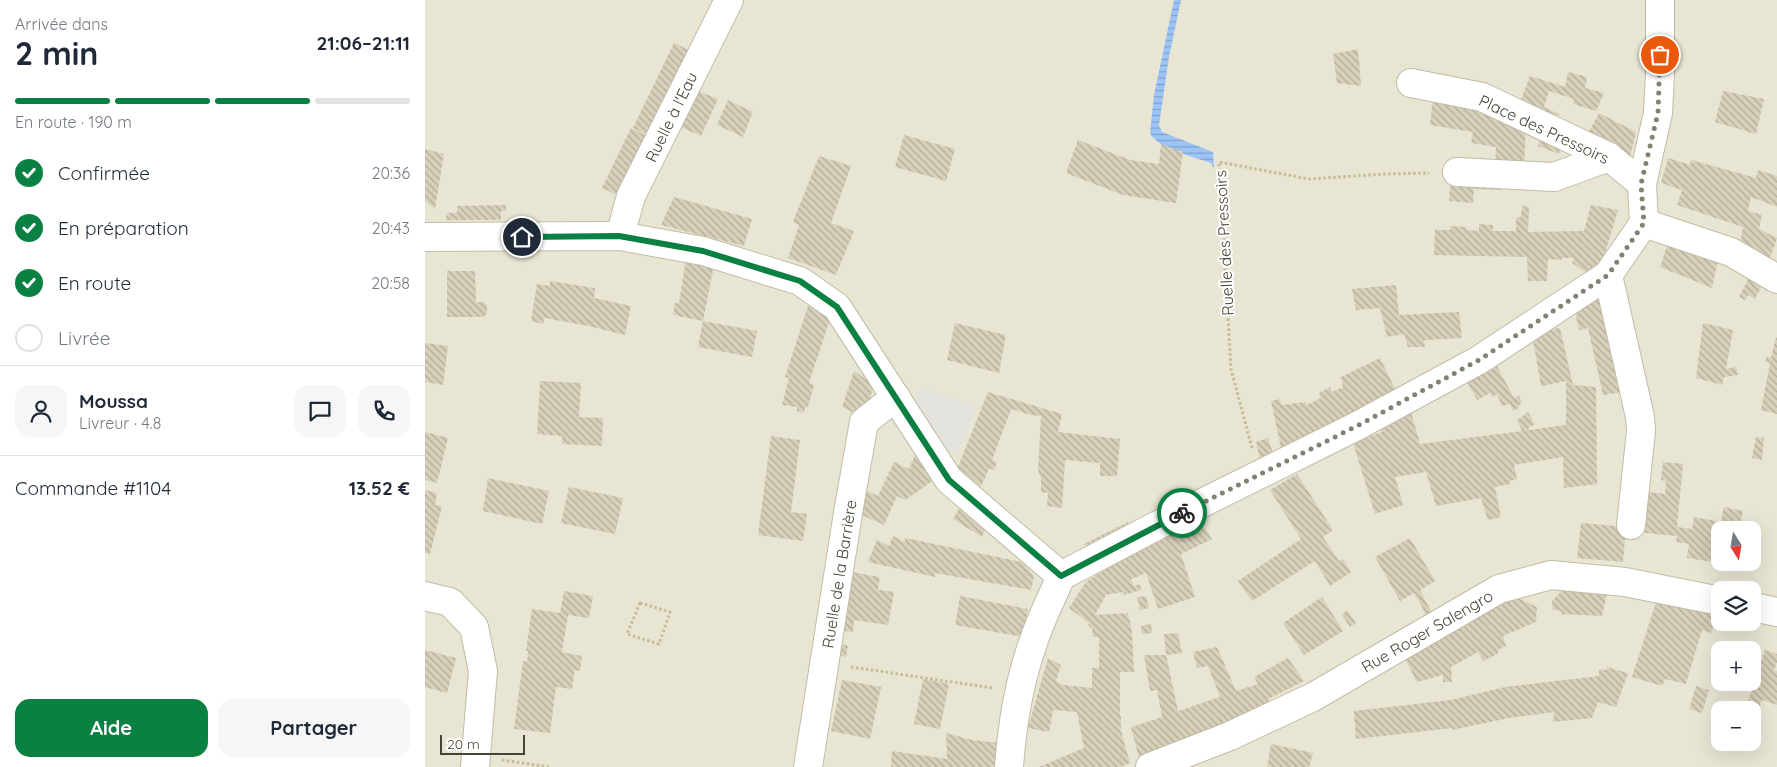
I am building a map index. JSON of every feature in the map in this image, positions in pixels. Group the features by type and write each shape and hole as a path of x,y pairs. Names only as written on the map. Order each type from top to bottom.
{"street":[{"name":"Ruelle à l'Eau","path":"619,236 631,196 729,0"},
{"path":"1009,767 1011,742 1020,692 1033,643 1061,576 1158,525 1357,426 1479,360 1608,275 1644,223 1641,184 1658,113 1660,0"},
{"name":"Place des Pressoirs","path":"1411,83 1482,97 1609,157 1641,184"},
{"path":"1457,172 1554,177 1609,157"},
{"path":"1644,223 1731,252 1777,279"},
{"path":"425,237 619,236 703,251 800,281 837,307 949,480 1061,576"},
{"path":"1608,275 1640,418 1641,431 1631,525"},
{"name":"Ruelle de la Barrière","path":"808,767 863,422 896,397"},
{"name":"Rue Roger Salengro","path":"1150,767 1230,736 1313,697 1499,589 1551,575 1625,582 1711,598"},
{"path":"425,596 450,602 473,627 483,672 475,762"},
{"path":"1761,609 1777,612"}],"path":[{"name":"Ruelle des Pressoirs","path":"1259,475 1231,369 1219,162 1309,179 1457,172"},
{"path":"641,603 670,612 659,644 627,634 641,603"},
{"path":"825,663 1020,692"},
{"path":"475,762 549,767"}],"shaded area":[{"path":"425,0 1777,0 1777,767 425,767"},
{"path":"920,387 977,406 958,454 933,443 912,411"}],"water":[{"path":"1174,0 1181,0 1169,57 1159,125 1162,132 1213,152 1214,169 1211,163 1160,143 1150,133 1154,95"}],"building":[{"path":"674,43 693,52 652,137 633,128"},
{"path":"1358,49 1361,86 1337,83 1333,54"},
{"path":"1568,72 1587,77 1585,88 1604,93 1596,111 1573,104 1574,99 1549,91 1544,107 1559,114 1556,120 1520,102 1530,76 1565,87"},
{"path":"697,91 718,99 701,136 680,127"},
{"path":"1723,91 1764,99 1756,134 1715,122"},
{"path":"1433,97 1526,123 1524,172 1495,170 1496,147 1471,143 1473,132 1430,125"},
{"path":"728,100 753,112 743,137 717,125"},
{"path":"1599,113 1636,132 1630,157 1587,135"},
{"path":"631,128 651,138 620,204 614,202 617,195 602,188"},
{"path":"904,135 955,149 946,181 895,167"},
{"path":"1540,138 1562,138 1559,154 1538,146"},
{"path":"1078,140 1130,160 1159,164 1161,144 1183,152 1176,203 1123,195 1066,173"},
{"path":"425,149 444,154 435,209 425,201"},
{"path":"819,156 851,166 831,223 854,231 836,275 788,258 799,225 793,222"},
{"path":"1668,158 1690,165 1691,160 1756,178 1758,170 1777,176 1777,207 1751,197 1748,211 1762,215 1759,229 1777,238 1769,261 1740,244 1743,227 1677,205 1682,190 1661,183"},
{"path":"1451,175 1502,179 1501,190 1474,189 1473,203 1449,201"},
{"path":"674,197 752,219 744,246 661,225"},
{"path":"506,205 506,211 501,211 501,220 446,220 447,213 457,213 457,206"},
{"path":"1591,205 1618,210 1606,250 1593,277 1572,263 1574,258 1561,258 1562,260 1548,259 1547,281 1528,281 1527,257 1434,255 1435,230 1450,230 1450,226 1467,227 1466,230 1479,231 1479,224 1493,225 1493,231 1516,231 1516,218 1521,217 1522,206 1529,207 1528,232 1584,231"},
{"path":"1669,240 1718,260 1712,288 1660,267"},
{"path":"686,258 714,265 703,321 673,315 675,303 679,303"},
{"path":"447,271 475,271 476,302 484,302 487,305 487,313 484,317 447,317"},
{"path":"1749,277 1762,285 1755,299 1748,295 1745,300 1739,297"},
{"path":"550,281 595,288 594,298 631,306 625,335 544,318 543,324 531,321 537,284 550,286"},
{"path":"1396,285 1399,315 1459,312 1462,338 1424,340 1425,347 1408,347 1404,334 1387,337 1380,308 1356,310 1352,289"},
{"path":"1606,291 1629,391 1603,395 1588,328 1579,330 1575,311"},
{"path":"810,300 830,319 809,383 814,385 808,407 805,408 804,413 797,411 797,407 782,405 789,378 785,377"},
{"path":"703,321 757,331 752,357 698,347"},
{"path":"955,323 1006,335 999,373 947,360"},
{"path":"1703,323 1733,330 1726,369 1736,367 1738,375 1724,377 1722,385 1696,378"},
{"path":"1560,328 1573,385 1596,387 1597,484 1564,488 1563,457 1514,465 1517,479 1510,481 1510,484 1495,487 1501,517 1488,520 1481,498 1436,506 1426,472 1395,477 1403,505 1375,514 1353,443 1382,432 1381,429 1411,412 1420,444 1522,431 1517,420 1528,412 1535,424 1528,428 1529,430 1566,425 1566,381 1541,386 1533,340 1551,329"},
{"path":"1776,337 1777,414 1761,410 1770,363 1765,361 1766,356 1771,358"},
{"path":"425,343 448,346 443,385 425,382"},
{"path":"1380,358 1397,393 1282,453 1271,401 1280,399 1281,405 1306,402 1307,405 1321,398 1319,393 1330,387 1332,392 1343,387 1341,377"},
{"path":"1496,364 1514,398 1519,396 1522,403 1518,406 1519,408 1513,411 1510,404 1502,406 1497,394 1492,397 1490,393 1477,400 1466,380"},
{"path":"854,371 874,385 864,418 842,407"},
{"path":"540,381 581,383 579,417 603,418 602,446 562,444 562,436 537,434"},
{"path":"988,392 1062,414 1058,432 1120,439 1117,476 1100,476 1100,463 1065,460 1062,508 1047,506 1048,493 1041,492 1041,478 1038,470 1041,416 1011,409 992,460 997,462 994,470 989,468 981,487 958,467"},
{"path":"425,432 448,438 437,483 425,480"},
{"path":"771,436 800,440 791,512 807,514 803,541 758,535"},
{"path":"1756,437 1764,438 1762,460 1752,458"},
{"path":"1268,438 1274,457 1261,464 1256,442"},
{"path":"916,452 934,480 905,500 897,496 884,525 855,512 859,487 878,496 894,462 909,469"},
{"path":"1663,462 1683,464 1677,527 1692,529 1694,517 1716,521 1711,521 1711,562 1687,558 1689,544 1676,542 1677,536 1636,532 1639,491 1665,494 1666,481 1661,480"},
{"path":"1297,474 1333,530 1323,537 1339,561 1343,559 1351,572 1330,586 1315,561 1252,601 1238,581 1301,539 1270,490"},
{"path":"488,478 549,491 542,524 483,511"},
{"path":"569,487 623,498 615,534 561,523"},
{"path":"425,490 437,493 435,505 442,506 430,554 425,553"},
{"path":"961,506 986,527 982,537 953,519"},
{"path":"1724,507 1743,511 1741,521 1721,521"},
{"path":"1200,521 1212,539 1181,554 1195,597 1158,609 1146,573 1131,579 1134,586 1140,584 1141,590 1124,595 1123,592 1106,595 1095,615 1128,613 1132,632 1134,672 1120,672 1120,716 1121,731 1130,763 1120,767 1039,767 1084,748 1077,712 1053,710 1049,732 1028,728 1048,658 1061,665 1056,681 1063,685 1092,688 1092,668 1099,668 1099,637 1093,637 1092,627 1088,625 1089,623 1069,608 1086,582 1124,557"},
{"path":"1128,522 1130,527 1088,550 1084,544"},
{"path":"1581,523 1626,527 1623,562 1577,558"},
{"path":"893,536 905,542 905,538 1022,562 1034,576 1031,590 935,573 935,577 868,562 877,540 889,546"},
{"path":"1410,538 1435,581 1420,590 1432,613 1427,616 1414,593 1400,601 1375,557"},
{"path":"851,572 880,577 878,590 894,592 888,625 854,620 853,632 836,630"},
{"path":"1568,584 1608,589 1602,616 1562,614 1561,611 1553,610 1552,601"},
{"path":"564,591 593,596 589,618 568,615 562,652 582,656 580,671 575,670 572,689 556,687 550,733 514,729 523,661 527,662 528,651 526,651 532,609 560,613"},
{"path":"960,596 1028,609 1023,637 955,625"},
{"path":"1146,596 1149,608 1140,610 1137,597"},
{"path":"1322,597 1343,631 1304,655 1283,623"},
{"path":"1515,597 1537,607 1536,622 1503,636 1506,646 1498,650 1498,654 1483,661 1478,652 1451,667 1452,682 1443,682 1443,675 1417,682 1405,659"},
{"path":"1657,599 1686,608 1711,613 1711,633 1702,630 1686,684 1665,679 1662,686 1632,677"},
{"path":"1347,610 1356,623 1350,627 1342,615"},
{"path":"1151,624 1152,633 1142,634 1141,626"},
{"path":"1178,633 1182,653 1166,655 1164,634"},
{"path":"838,643 848,646 846,657 836,655"},
{"path":"1217,647 1236,691 1258,684 1254,677 1288,658 1304,681 1268,699 1271,708 1139,758 1131,727 1162,717 1157,690 1150,691 1144,655 1166,655 1178,711 1220,697 1208,666 1197,668 1193,652"},
{"path":"425,650 456,658 447,693 425,687"},
{"path":"1765,650 1777,654 1774,671 1777,671 1777,705 1762,700 1761,703 1761,701 1748,701 1751,691 1761,691 1761,662"},
{"path":"1607,667 1628,673 1616,707 1598,702 1592,718 1553,722 1554,712 1509,718 1452,730 1452,728 1356,739 1354,711 1451,700 1505,687 1599,676 1599,669 1607,670"},
{"path":"923,679 949,684 940,729 914,724"},
{"path":"842,680 881,687 870,739 831,731"},
{"path":"1696,686 1709,690 1702,713 1689,709"},
{"path":"946,733 972,740 1000,743 995,767 891,767 892,751 947,759"},
{"path":"1271,744 1313,753 1309,767 1267,767"}],"way so far":[{"path":"1182,513 1357,426 1479,360 1608,275 1644,223 1641,184 1658,113 1660,55"}],"route":[{"path":"522,237 619,236 703,251 800,281 837,307 949,480 1061,576 1182,513"}]}
